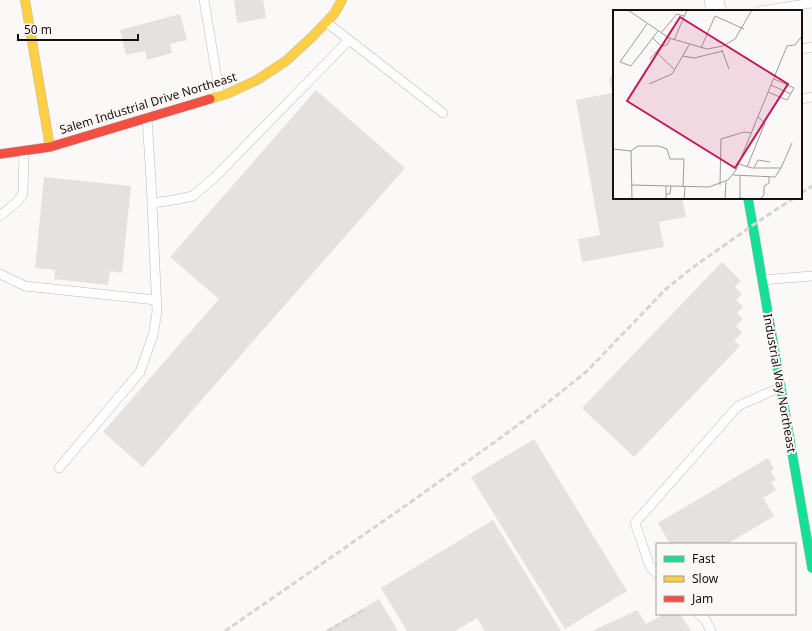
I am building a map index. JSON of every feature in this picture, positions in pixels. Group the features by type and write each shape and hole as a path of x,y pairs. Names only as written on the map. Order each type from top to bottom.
{"street":[{"path":"25,0 50,147"},
{"name":"Salem Industrial Drive Northeast","path":"0,154 50,147 229,93 257,80 286,61 334,14 342,0"},
{"path":"714,0 716,10"},
{"name":"Industrial Way Northeast","path":"748,199 812,568"}],"lane":[{"path":"204,0 220,96"},
{"path":"766,10 812,3"},
{"path":"326,22 443,113"},
{"path":"152,203 193,196 210,182 349,40"},
{"path":"802,49 812,47"},
{"path":"802,99 812,97"},
{"path":"59,468 140,372 153,334 157,312 146,118"},
{"path":"0,216 17,202 23,194 24,151"},
{"path":"0,274 25,286 156,300"},
{"path":"762,280 812,276"},
{"path":"656,573 650,567 635,522 738,406 781,387"},
{"path":"700,615 705,619 711,631"}],"building":[{"path":"234,0 263,0 266,18 237,23"},
{"path":"180,14 187,40 170,44 172,53 147,60 145,51 126,55 120,30"},
{"path":"613,76 613,199 682,199 686,217 659,222 664,247 582,262 578,239 600,235 576,100 612,93 609,77"},
{"path":"316,90 405,168 143,467 103,432 219,299 170,257"},
{"path":"44,177 131,186 122,273 110,271 108,285 54,279 55,270 35,268"},
{"path":"722,262 741,281 735,287 742,294 736,300 743,307 737,313 743,319 736,326 742,333 734,341 740,346 634,457 582,408"},
{"path":"534,439 627,591 565,629 471,477"},
{"path":"768,458 774,469 771,471 776,480 771,482 776,490 763,498 774,516 729,543 669,543 658,523"},
{"path":"493,520 561,631 485,631 477,618 455,631 407,631 381,588"},
{"path":"379,599 398,631 326,631"},
{"path":"637,610 646,624 662,615 681,615 691,631 592,631"}],"railway":[{"path":"802,192 812,186"},
{"path":"225,631 408,504 546,404 586,372 666,289 692,268 792,199"},
{"path":"327,631 364,610"}],"traffic: fast":[{"path":"748,199 812,568"}],"traffic: slow":[{"path":"25,0 50,147"},
{"path":"210,99 229,93 257,80 286,61 334,14 342,0"}],"traffic: jam":[{"path":"0,154 50,147 210,99"}]}
